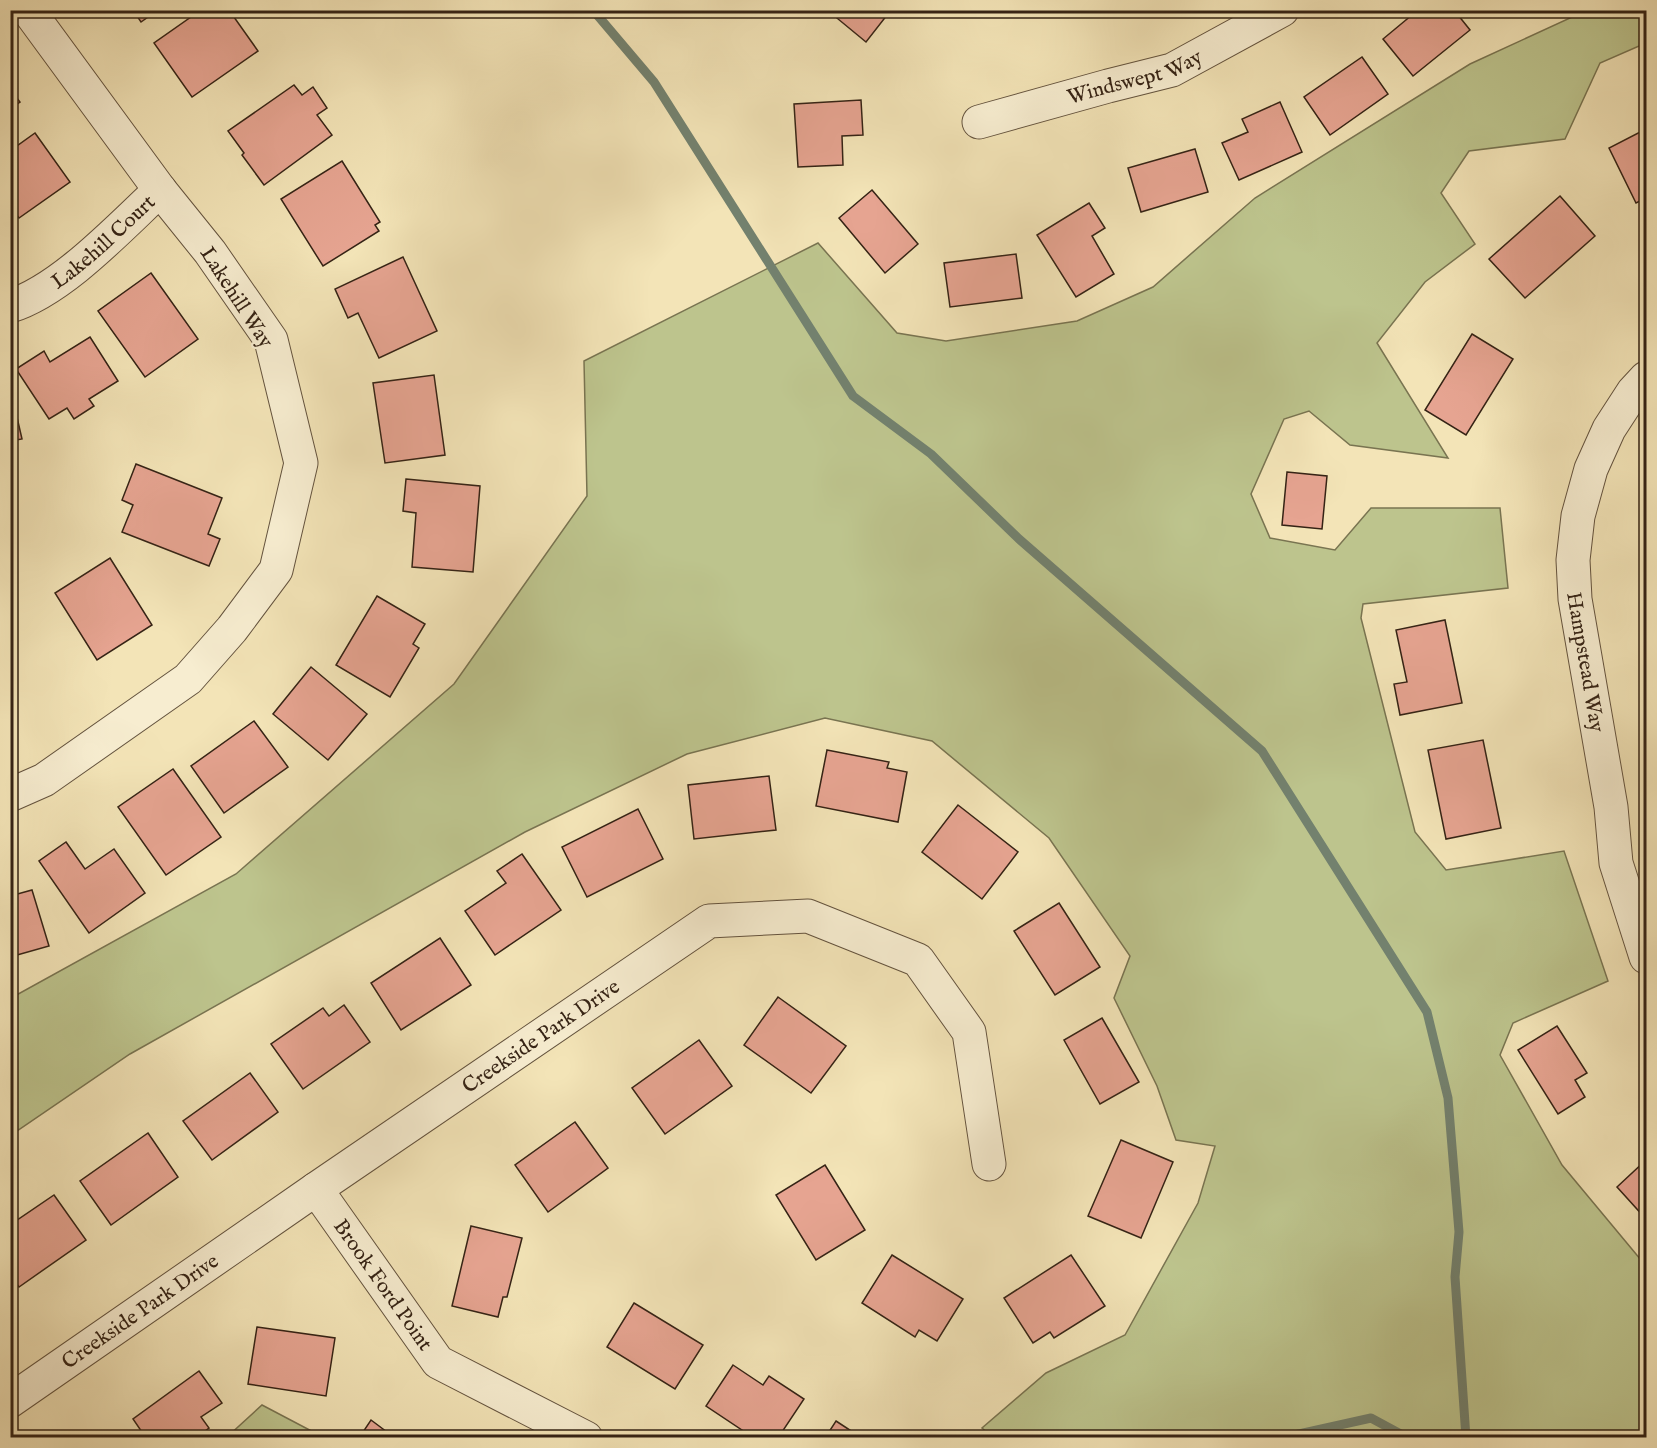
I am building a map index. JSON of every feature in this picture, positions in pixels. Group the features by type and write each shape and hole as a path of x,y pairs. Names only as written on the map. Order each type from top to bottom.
{"street":[{"name":"Lakehill Way","path":"10,795 44,780 188,679 232,629 276,570 301,463 271,340 210,252 160,190 28,10"},
{"name":"Windswept Way","path":"979,122 1172,70 1282,10"},
{"name":"Lakehill Court","path":"10,306 23,302 71,271 160,190"},
{"name":"Hampstead Way","path":"1647,378 1633,392 1609,429 1590,469 1578,516 1574,560 1575,599 1611,807 1616,863 1647,957"},
{"name":"Creekside Park Drive","path":"10,1401 316,1188 709,921 808,916 918,960 969,1032 989,1164"},
{"name":"Brook Ford Point","path":"316,1188 438,1362 586,1437"}],"green space":[{"path":"1582,11 1646,11 1646,43 1600,63 1565,139 1469,151 1441,193 1475,244 1425,282 1377,343 1448,458 1350,445 1309,411 1284,419 1251,494 1270,538 1335,550 1371,508 1500,508 1508,588 1363,604 1361,618 1415,832 1446,870 1564,851 1608,981 1513,1023 1500,1055 1562,1165 1646,1266 1646,1437 994,1438 982,1428 1046,1373 1125,1335 1198,1203 1215,1146 1176,1140 1157,1086 1114,998 1130,956 1049,838 932,741 825,718 687,754 525,832 130,1054 11,1135 11,998 236,874 454,684 587,496 584,361 818,243 897,333 946,341 1077,321 1153,287 1255,198 1470,64"},
{"path":"262,1405 321,1436 321,1437 227,1437"}],"building":[{"path":"133,10 158,10 141,22"},
{"path":"201,10 229,10 258,51 192,97 154,43"},
{"path":"835,10 891,10 866,42 832,14"},
{"path":"1418,10 1454,10 1470,30 1413,76 1383,39"},
{"path":"1362,57 1388,94 1330,135 1304,97"},
{"path":"294,85 302,95 313,87 327,108 317,115 332,135 264,185 228,131"},
{"path":"10,89 20,102 10,109"},
{"path":"861,100 863,135 842,136 843,165 798,167 794,104"},
{"path":"1280,102 1302,152 1239,180 1222,143 1248,132 1242,119"},
{"path":"1646,129 1646,198 1636,203 1609,148"},
{"path":"35,133 70,182 19,218 10,206 10,151"},
{"path":"1195,149 1208,192 1141,212 1128,168"},
{"path":"342,161 380,222 375,225 379,231 323,266 281,199"},
{"path":"872,190 918,244 885,273 839,218"},
{"path":"1560,196 1595,236 1525,298 1489,259"},
{"path":"1089,203 1105,228 1092,236 1114,274 1076,297 1037,235"},
{"path":"1016,254 1022,298 950,307 944,263"},
{"path":"403,257 437,331 379,358 358,313 348,318 335,289"},
{"path":"151,273 198,339 145,377 98,311"},
{"path":"1472,334 1513,359 1466,435 1425,410"},
{"path":"90,337 118,381 89,399 94,406 74,419 67,408 49,419 16,369 44,351 50,362"},
{"path":"434,375 445,455 385,463 373,383"},
{"path":"10,387 22,439 10,441"},
{"path":"136,464 222,498 208,534 220,539 209,566 122,532 133,505 122,500"},
{"path":"1287,472 1327,476 1322,529 1282,525"},
{"path":"406,479 480,486 473,572 412,567 416,513 403,511"},
{"path":"110,558 152,625 97,660 55,593"},
{"path":"377,596 425,624 413,644 419,648 390,697 336,665"},
{"path":"1445,620 1462,703 1400,715 1394,684 1407,682 1396,630"},
{"path":"311,667 367,714 328,760 273,714"},
{"path":"254,721 288,767 224,813 191,766"},
{"path":"1483,740 1501,828 1446,839 1428,750"},
{"path":"827,750 889,762 887,768 907,772 898,822 816,806"},
{"path":"173,769 221,837 166,875 118,807"},
{"path":"769,776 776,830 694,839 688,785"},
{"path":"958,805 1018,852 982,899 922,852"},
{"path":"638,809 663,859 587,897 562,847"},
{"path":"66,842 85,869 114,849 145,893 89,933 39,861"},
{"path":"522,854 561,910 495,955 465,911 506,883 497,871"},
{"path":"32,890 49,946 10,957 10,896"},
{"path":"1059,903 1100,967 1055,995 1014,931"},
{"path":"440,938 471,985 401,1030 371,983"},
{"path":"778,997 846,1046 811,1093 744,1045"},
{"path":"344,1005 370,1042 303,1089 271,1044 323,1008 329,1016"},
{"path":"1102,1018 1139,1082 1100,1104 1064,1040"},
{"path":"1557,1026 1587,1073 1575,1080 1585,1097 1558,1114 1518,1050"},
{"path":"699,1040 732,1086 665,1134 632,1088"},
{"path":"250,1073 278,1112 212,1160 183,1121"},
{"path":"575,1122 608,1168 548,1212 515,1165"},
{"path":"148,1133 178,1177 111,1225 80,1181"},
{"path":"1121,1140 1173,1162 1141,1238 1088,1216"},
{"path":"1646,1160 1646,1219 1617,1187"},
{"path":"825,1165 865,1230 816,1260 776,1195"},
{"path":"54,1195 86,1240 19,1287 10,1275 10,1225"},
{"path":"471,1226 522,1238 507,1297 503,1297 498,1317 452,1306"},
{"path":"892,1255 963,1299 937,1341 919,1330 915,1337 862,1303"},
{"path":"1071,1255 1105,1306 1054,1338 1050,1332 1033,1343 1004,1298"},
{"path":"634,1303 703,1345 675,1389 607,1347"},
{"path":"257,1327 335,1338 326,1396 248,1384"},
{"path":"733,1365 763,1385 769,1376 804,1399 778,1438 754,1438 706,1406"},
{"path":"199,1371 222,1403 201,1417 209,1428 196,1438 146,1438 133,1419"},
{"path":"371,1420 395,1438 359,1438"},
{"path":"836,1421 862,1438 825,1438"}],"waterway":[{"path":"593,10 654,82 853,396 931,454 1019,539 1262,751 1427,1012 1448,1098 1459,1232 1455,1277 1466,1438"},
{"path":"1281,1438 1371,1418 1408,1438"}]}
